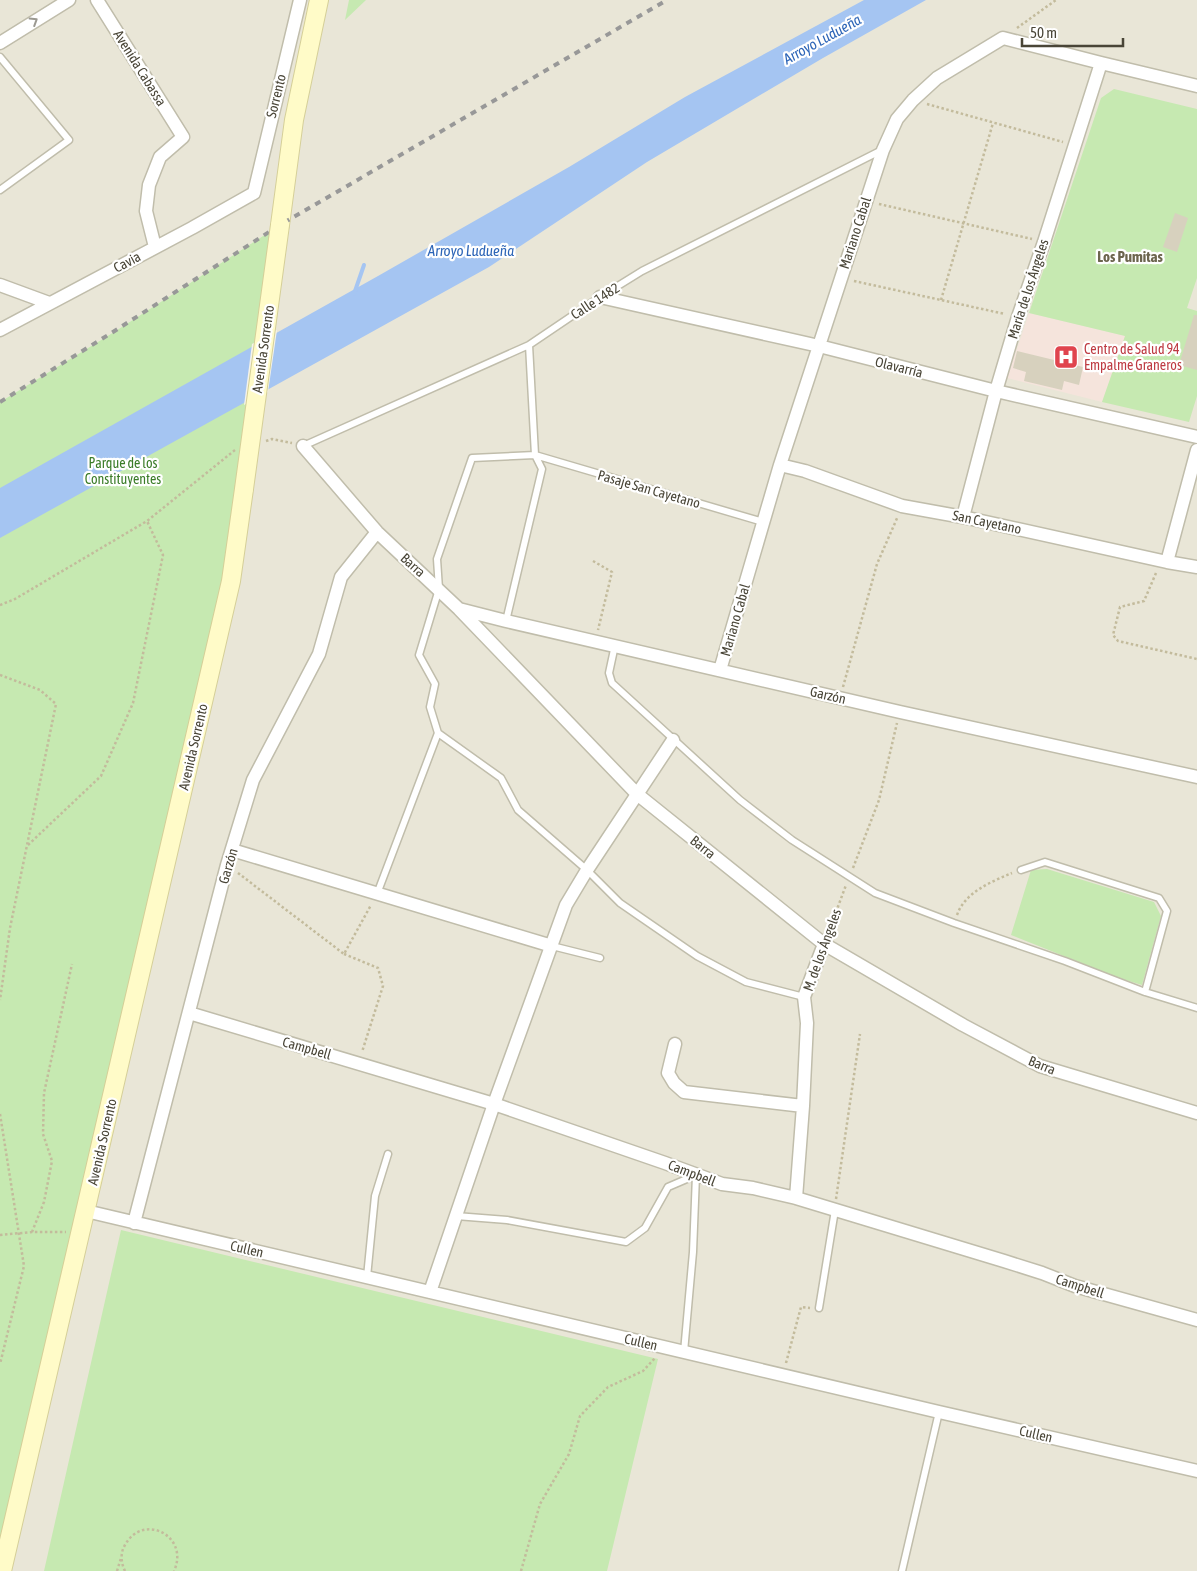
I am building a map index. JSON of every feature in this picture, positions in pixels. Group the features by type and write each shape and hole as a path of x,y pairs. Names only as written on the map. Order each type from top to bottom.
{"main road":[{"name":"Avenida Sorrento","path":"2,1571 231,582 294,120 319,0"},
{"name":"Avenida Sorrento","path":"12,1571 22,1486"}],"street":[{"path":"0,43 69,0"},
{"name":"Avenida Cabassa","path":"97,0 184,137 160,158 149,185 146,212 155,247"},
{"name":"Sorrento","path":"254,193 300,0"},
{"path":"1003,38 1197,86"},
{"name":"Mariano Cabal","path":"720,670 780,465 865,200 883,150 897,119 913,100 936,78 1003,38"},
{"name":"María de los Ángeles","path":"963,517 996,391 1018,317 1101,63"},
{"name":"Cavia","path":"0,330 254,193"},
{"path":"0,285 49,303"},
{"name":"Olavarría","path":"600,297 819,346 996,391 1197,438"},
{"name":"Barra","path":"304,446 377,532 459,609 637,794 824,944 963,1025 1040,1066 1197,1113"},
{"path":"1167,562 1197,450"},
{"name":"San Cayetano","path":"780,465 804,470 902,506 963,517 1197,567"},
{"name":"Garzón","path":"134,1223 232,850 253,780 319,654 341,577 377,532"},
{"name":"Garzón","path":"459,609 900,712 1197,777"},
{"path":"430,1292 494,1104 566,905 673,740"},
{"path":"232,850 552,946"},
{"name":"M. de los Ángeles","path":"796,1198 807,1023 804,997 824,944"},
{"name":"Campbell","path":"189,1013 494,1104 722,1184 753,1188 796,1198 1004,1260 1075,1286 1197,1320"},
{"path":"675,1044 668,1073 674,1083 684,1092 803,1106"},
{"name":"Cullen","path":"86,1211 939,1412 1197,1470"}],"lane":[{"path":"0,56 68,140 0,190"},
{"name":"Calle 1482","path":"304,446 529,345 642,271 883,150"},
{"path":"506,621 542,469 535,455 529,345"},
{"name":"Pasaje San Cayetano","path":"439,589 437,560 472,458 535,455 763,522"},
{"path":"439,589 419,655 435,684 430,707 438,733 501,778 518,810 587,870 620,904 696,956 746,982 804,997"},
{"path":"615,646 610,673 612,683 748,806 792,840 876,893 954,923 1065,960 1145,992 1197,1008"},
{"path":"377,894 438,733"},
{"path":"1021,870 1045,862 1159,898 1167,912 1145,992"},
{"path":"552,946 600,958"},
{"path":"367,1277 375,1196 388,1154"},
{"path":"456,1216 508,1220 626,1242 645,1228 668,1187 696,1175 693,1252 684,1352"},
{"path":"819,1308 835,1210"},
{"path":"902,1571 939,1412"}],"path":[{"path":"1003,38 1056,0"},
{"path":"913,100 1074,146"},
{"path":"941,300 993,123"},
{"path":"865,200 1044,242"},
{"path":"840,278 1018,317"},
{"path":"264,441 272,439 304,446"},
{"path":"0,605 14,599 147,521 183,494 232,451 240,449"},
{"path":"840,698 877,564 902,506"},
{"path":"28,845 101,776 133,703 163,555 147,521"},
{"path":"593,561 612,572 595,641"},
{"path":"1167,562 1157,572 1144,601 1120,608 1112,635 1118,641 1197,660"},
{"path":"0,675 40,690 56,704 10,928 0,1000"},
{"name":"M. de los Ángeles","path":"824,944 879,800 900,712"},
{"path":"228,865 344,954 378,968 383,986 358,1063"},
{"path":"954,923 960,905 986,884 1021,870"},
{"path":"344,954 377,894"},
{"path":"32,1232 44,1202 52,1161 43,1134 44,1093 72,964"},
{"path":"835,1210 860,1034"},
{"path":"0,1114 24,1266 0,1364"},
{"path":"0,1235 32,1232 80,1232"},
{"path":"783,1375 801,1307 819,1308"},
{"path":"521,1571 540,1504 569,1454 580,1416 608,1387 643,1371 665,1347"},
{"path":"117,1571 123,1548 128,1539 135,1533 144,1530 154,1530 163,1533 171,1539 176,1547 178,1557 174,1571"},
{"path":"122,1556 125,1571"}],"shaded area":[{"path":"0,0 1197,0 1197,1571 2,1571 280,225 114,332 0,402"},
{"name":"Centro de Salud 94 Empalme Graneros","path":"1029,313 1126,336 1102,402 1007,378"}],"green space":[{"path":"349,0 366,0 345,20"},
{"path":"1114,89 1197,109 1197,278 1187,308 1197,311 1197,396 1189,422 1102,402 1125,336 1029,313 1101,98"},
{"name":"Parque de los Constituyentes","path":"280,225 231,581 0,1571 0,402 114,332"},
{"path":"1047,869 1154,902 1161,916 1142,985 1119,978 1011,935 1031,870"},
{"path":"121,1230 658,1359 607,1571 44,1571"}],"water":[{"name":"Arroyo Ludueña","path":"864,0 926,0 823,58 647,162 489,267 0,538 0,488 569,167 685,97"}],"pier":[{"path":"277,330 268,392 244,405 252,344"}],"building":[{"path":"1175,213 1188,218 1177,252 1163,247"},
{"path":"1194,315 1197,315 1197,370 1179,365"},
{"path":"1017,351 1083,367 1079,385 1064,381 1062,390 1024,381 1026,372 1013,368"}],"waterway":[{"path":"354,294 364,265"}],"railway":[{"path":"0,402 280,225 667,0"}],"place":[{"name":"Centro de Salud 94 Empalme Graneros","path":"1066,357"}],"district":[{"name":"Los Pumitas","path":"1130,256"}]}
